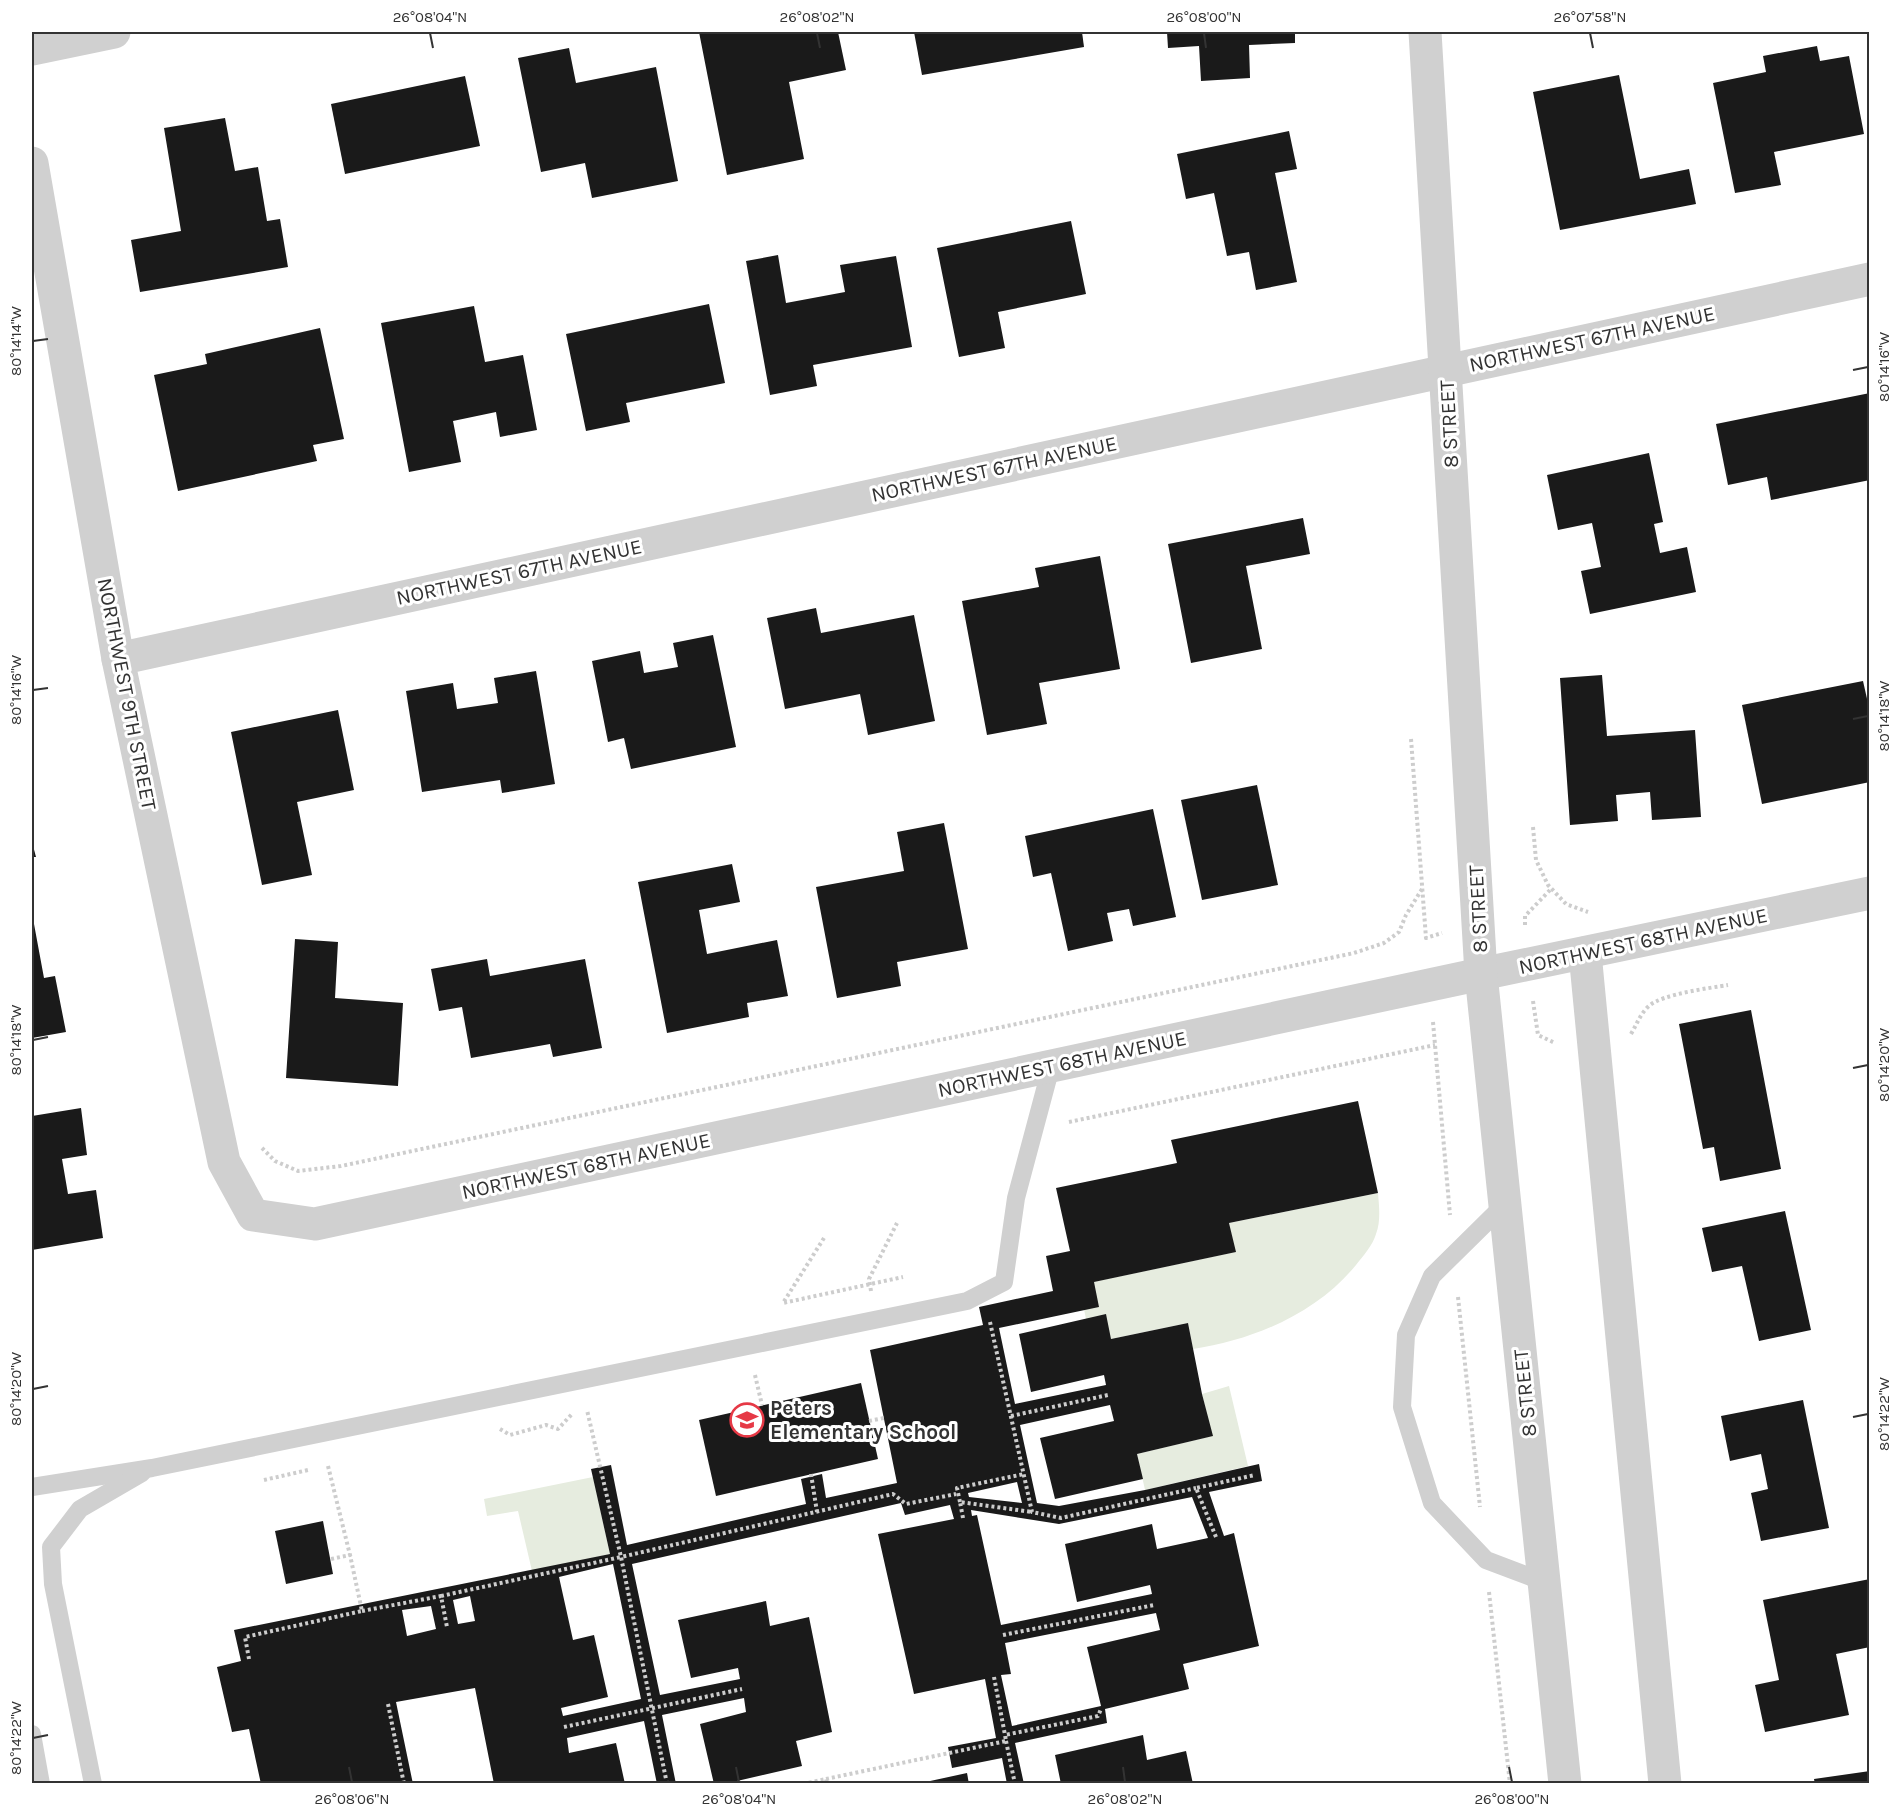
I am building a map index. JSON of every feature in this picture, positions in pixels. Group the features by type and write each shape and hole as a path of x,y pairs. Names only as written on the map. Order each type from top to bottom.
{"street":[{"path":"32,49 114,32"},
{"name":"8 STREET","path":"1425,32 1481,974 1565,1784"},
{"name":"NORTHWEST 9TH STREET","path":"32,163 118,659 224,1162 253,1215"},
{"name":"NORTHWEST 67TH AVENUE","path":"118,659 1869,279"},
{"name":"NORTHWEST 68TH AVENUE","path":"253,1215 315,1224 1869,893"},
{"path":"1585,953 1665,1784"}],"lane":[{"path":"32,1488 152,1468 967,1301 1004,1282 1016,1198 1051,1066"},
{"path":"1505,1204 1432,1276 1406,1335 1402,1407 1432,1503 1486,1560 1544,1581"},
{"path":"93,1784 53,1584 51,1547 80,1509 152,1468"},
{"path":"32,1734 41,1784"}],"path":[{"path":"1533,827 1536,860 1548,885 1566,904 1592,913"},
{"path":"258,1144 275,1161 298,1171 341,1166 1354,953 1384,943 1399,932 1406,915 1422,889"},
{"path":"1426,938 1454,1256 1510,1784"},
{"path":"1631,1036 1640,1016 1651,1004 1676,995 1728,985"},
{"path":"1034,1129 1435,1045"},
{"path":"824,1238 783,1303 903,1277"},
{"path":"989,1315 1032,1512"},
{"path":"752,1365 762,1405"},
{"path":"1011,1416 1108,1395"},
{"path":"585,1401 621,1557 667,1784"},
{"path":"869,1421 884,1418"},
{"path":"328,1466 362,1611"},
{"path":"811,1474 817,1512"},
{"path":"963,1518 957,1488 1023,1474"},
{"path":"960,1502 1061,1518 1255,1475"},
{"path":"1196,1488 1216,1537"},
{"path":"249,1659 245,1637 621,1557 893,1494 906,1504 956,1494"},
{"path":"331,1559 350,1555"},
{"path":"441,1596 447,1627"},
{"path":"1003,1635 1154,1605"},
{"path":"994,1677 1015,1784"},
{"path":"564,1727 742,1689"},
{"path":"388,1704 404,1784"},
{"path":"1005,1735 1098,1716 1101,1709"},
{"path":"803,1784 827,1781 1006,1741"}],"shaded area":[{"path":"1378,1193 1378,1229 1370,1246 1356,1265 1323,1297 1283,1322 1239,1339 1193,1349 1188,1323 1111,1339 1086,1319 1079,1285 1235,1252 1229,1223"},
{"path":"1229,1386 1248,1466 1145,1490 1137,1454 1212,1436 1202,1394"},
{"path":"593,1477 610,1554 532,1571 518,1511 487,1516 484,1499"}],"building":[{"path":"699,32 838,32 846,70 789,82 804,159 727,175"},
{"path":"914,32 1082,32 1084,47 922,75"},
{"path":"1167,32 1295,32 1295,43 1249,45 1250,78 1201,81 1199,46 1168,48"},
{"path":"1817,46 1820,61 1849,56 1864,134 1774,152 1781,185 1735,193 1713,83 1766,72 1763,56"},
{"path":"569,48 576,83 656,67 678,181 592,198 585,163 541,172 518,58"},
{"path":"1619,75 1640,179 1689,169 1696,204 1560,230 1533,92"},
{"path":"465,76 480,146 345,174 331,104"},
{"path":"225,118 235,171 258,167 267,221 280,219 288,267 140,292 131,240 181,231 164,128"},
{"path":"1289,131 1297,169 1275,173 1297,282 1256,290 1249,252 1227,256 1214,193 1186,199 1177,154"},
{"path":"1071,221 1086,294 998,312 1005,348 959,357 937,248"},
{"path":"778,255 786,303 845,292 840,265 896,256 912,347 813,365 817,386 770,395 746,261"},
{"path":"709,304 725,383 626,403 630,422 586,431 566,334"},
{"path":"474,306 485,362 523,355 537,430 500,437 496,412 453,421 461,462 409,472 381,323"},
{"path":"320,328 344,439 313,445 317,461 178,491 154,375 207,364 205,354"},
{"path":"1870,393 1870,480 1771,500 1767,477 1728,485 1716,424"},
{"path":"1649,453 1663,522 1654,524 1660,553 1687,547 1696,592 1590,614 1581,571 1601,567 1592,523 1558,530 1547,475"},
{"path":"1303,518 1310,554 1246,566 1262,649 1191,663 1168,544"},
{"path":"1100,556 1120,669 1039,683 1047,724 987,735 962,601 1039,587 1035,568"},
{"path":"816,608 821,633 914,615 935,721 868,735 860,694 785,709 767,618"},
{"path":"713,635 736,747 631,769 624,738 608,742 592,661 640,651 644,673 678,667 673,643"},
{"path":"536,671 555,784 502,793 500,780 422,792 406,691 453,683 457,709 498,703 494,678"},
{"path":"1602,675 1607,736 1695,730 1701,817 1652,820 1650,792 1616,795 1618,821 1570,825 1560,678"},
{"path":"1863,681 1870,712 1870,782 1762,804 1742,705"},
{"path":"338,710 354,790 297,802 312,875 262,885 231,732"},
{"path":"1257,785 1278,885 1202,900 1181,800"},
{"path":"1153,809 1176,917 1133,926 1129,909 1107,913 1113,941 1068,951 1051,873 1033,877 1025,836"},
{"path":"944,823 968,949 897,962 901,986 837,998 816,887 904,871 897,832"},
{"path":"32,842 36,857 32,857"},
{"path":"732,864 740,902 699,910 707,954 777,940 788,996 747,1003 749,1017 667,1033 638,882"},
{"path":"34,924 44,978 55,976 66,1032 32,1038 32,925"},
{"path":"295,939 338,942 335,998 403,1003 398,1086 286,1078"},
{"path":"487,959 490,976 585,959 602,1048 553,1057 550,1044 471,1058 462,1007 439,1011 431,969"},
{"path":"1751,1010 1781,1169 1720,1181 1714,1147 1703,1149 1679,1024"},
{"path":"1358,1101 1378,1193 1229,1223 1236,1252 1094,1282 1099,1307 999,1328 1015,1404 1106,1385 1104,1375 1031,1392 1019,1334 1106,1314 1111,1339 1188,1323 1213,1436 1137,1454 1143,1479 1055,1499 1040,1438 1114,1421 1110,1405 1020,1425 1037,1503 1059,1506 1145,1490 1259,1464 1262,1481 1209,1492 1224,1536 1234,1533 1259,1646 1183,1664 1189,1689 1105,1709 1107,1723 1015,1743 1024,1784 1007,1784 1002,1758 952,1768 948,1747 996,1738 985,1679 914,1694 878,1534 954,1519 950,1505 905,1515 901,1503 632,1564 660,1695 740,1679 738,1668 691,1678 678,1620 766,1601 770,1626 809,1617 832,1732 796,1741 802,1766 724,1784 714,1784 700,1724 746,1712 744,1698 662,1715 676,1784 657,1784 644,1721 567,1738 569,1753 616,1743 625,1784 494,1784 475,1688 396,1702 413,1784 261,1784 249,1729 232,1732 217,1667 241,1661 234,1630 610,1554 591,1469 611,1465 627,1545 806,1504 801,1479 822,1474 826,1498 897,1483 870,1350 983,1325 979,1307 1053,1291 1046,1256 1070,1251 1056,1188 1177,1163 1171,1140","holes":["1017,1482 1022,1503 969,1497 968,1493","1192,1497 1208,1538 1157,1549 1152,1524 1065,1544 1077,1602 1150,1585 1152,1594 1001,1625 977,1515 972,1516 971,1510 1059,1524","613,1564 641,1699 563,1716 561,1708 608,1697 594,1635 573,1640 559,1577","470,1596 475,1621 458,1624 453,1600","431,1606 436,1629 407,1636 402,1610","1156,1613 1160,1630 1087,1647 1101,1706 1012,1726 1001,1675 1011,1674 1005,1643"]},
{"path":"81,1108 87,1155 62,1159 68,1194 96,1190 103,1238 32,1250 32,1116"},
{"path":"1785,1211 1811,1330 1759,1341 1742,1266 1712,1272 1702,1228"},
{"path":"861,1383 878,1459 716,1496 699,1420"},
{"path":"1803,1400 1829,1528 1761,1541 1751,1493 1768,1489 1761,1454 1730,1461 1721,1416"},
{"path":"323,1521 333,1574 286,1584 275,1531"},
{"path":"1870,1579 1870,1647 1836,1654 1849,1715 1765,1732 1755,1685 1779,1680 1763,1600"},
{"path":"1143,1735 1147,1760 1186,1751 1193,1784 1061,1784 1055,1755"},
{"path":"1870,1771 1870,1784 1815,1784 1814,1779"},
{"path":"967,1773 969,1784 921,1783"}],"place":[{"name":"Peters Elementary School","path":"747,1420"}]}
